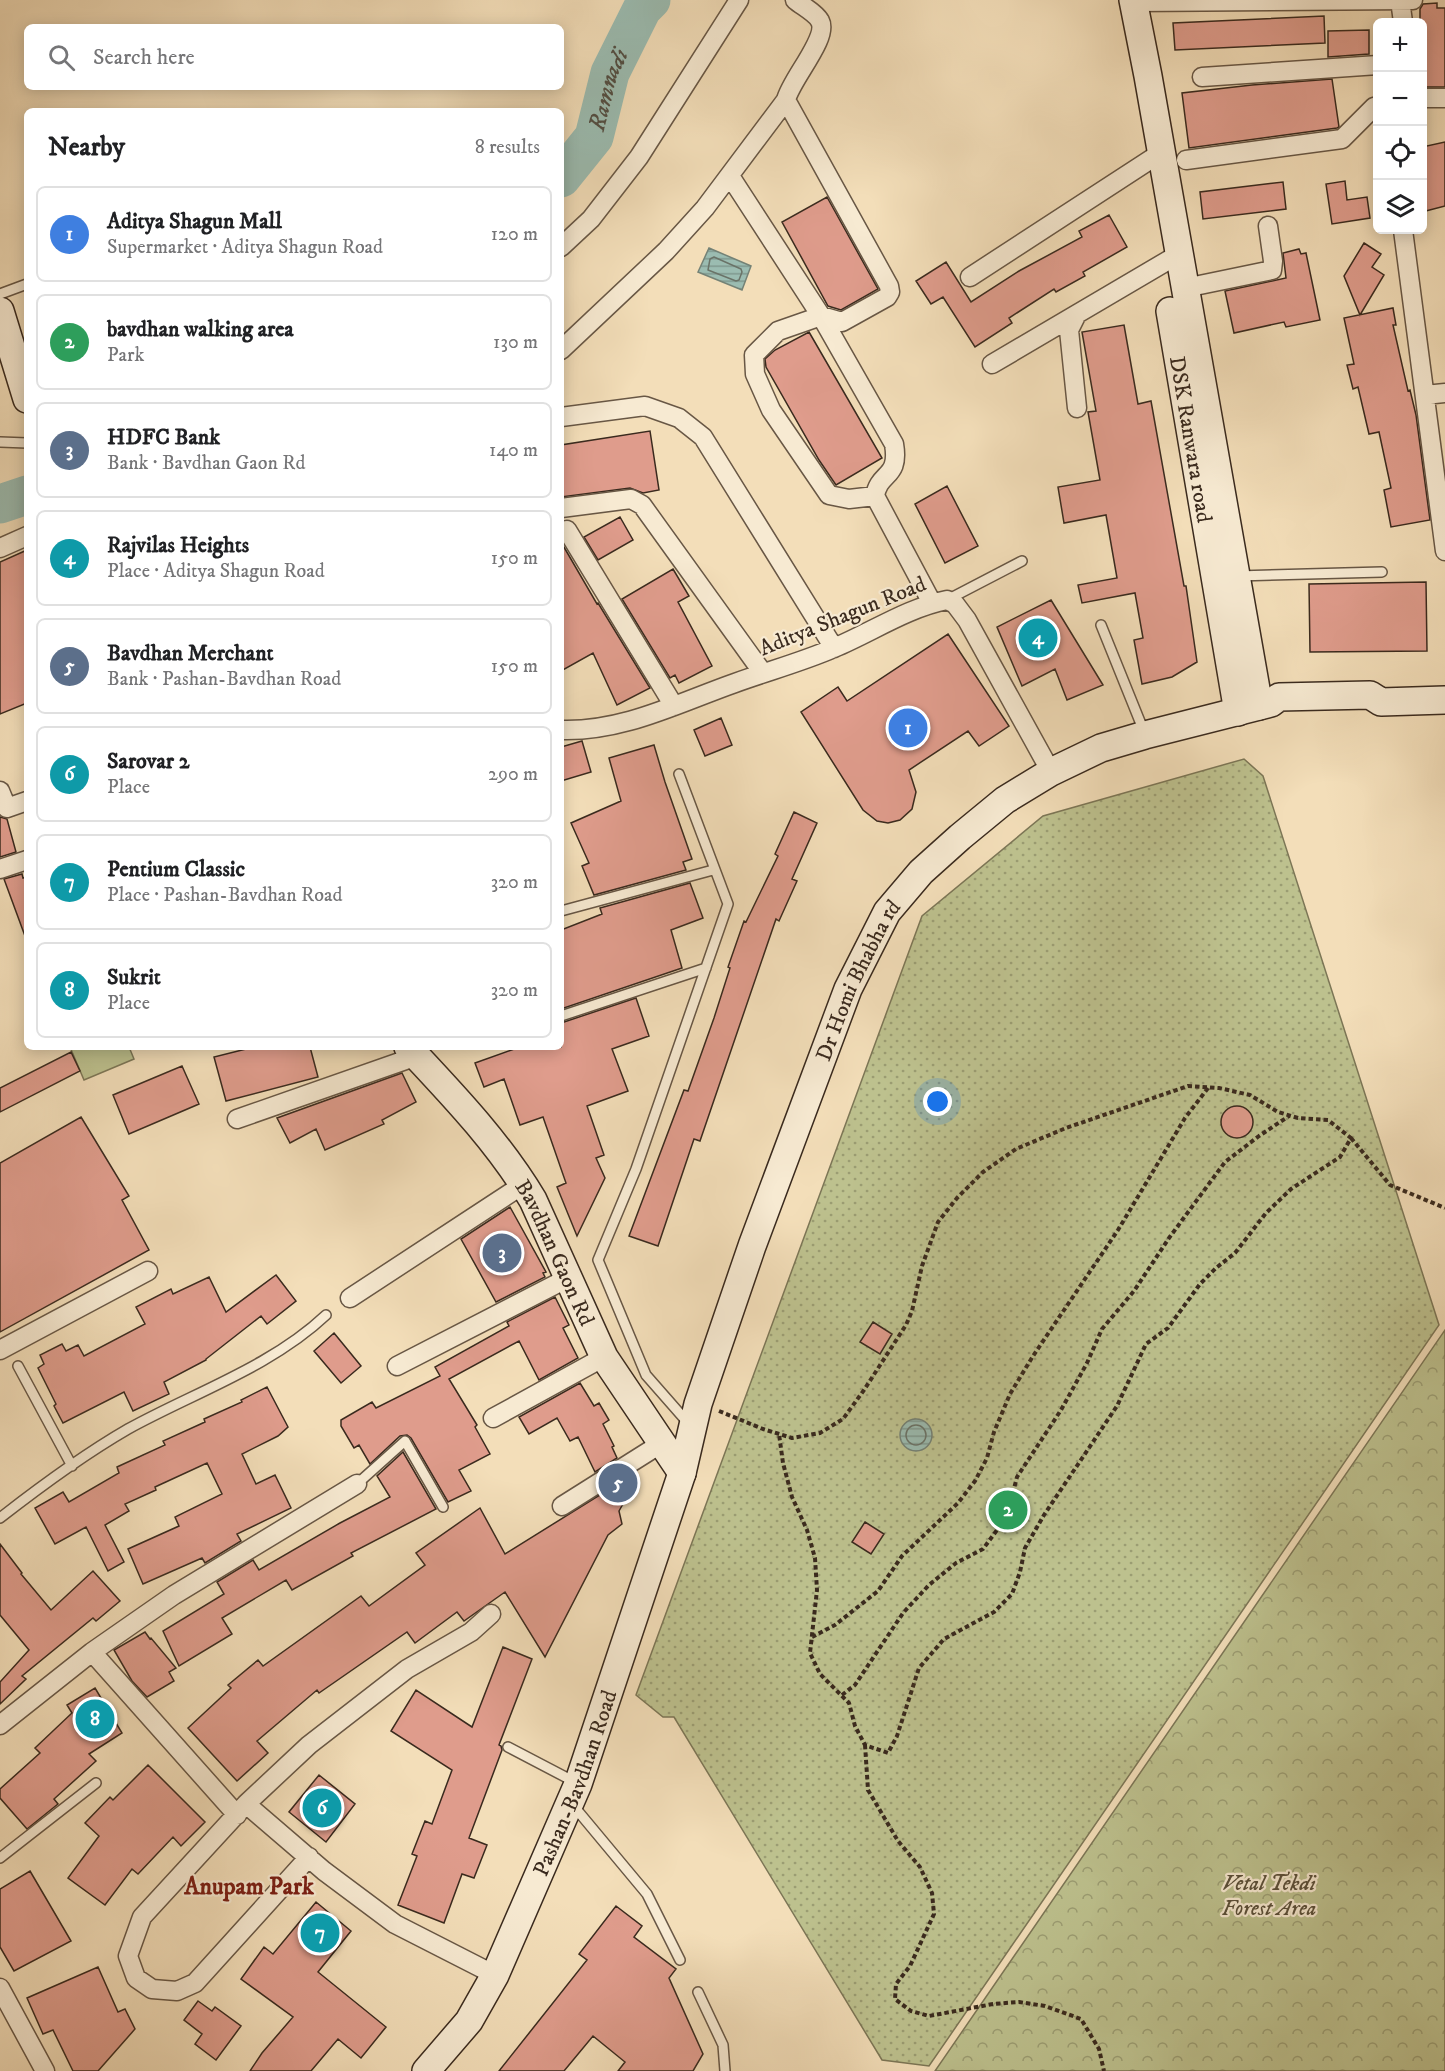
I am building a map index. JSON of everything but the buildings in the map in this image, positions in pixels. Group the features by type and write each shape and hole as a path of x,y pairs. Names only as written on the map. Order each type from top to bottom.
{"main road":[{"path":"1133,1 1171,162"},
{"name":"DSK Ranwara road","path":"1171,162 1150,190 1171,259 1181,304 1236,637 1256,707"},
{"path":"0,311 24,389"},
{"path":"1256,707 1280,711 1372,710 1381,702 1445,700"},
{"name":"Dr Homi Bhabha rd","path":"682,1473 695,1416 756,1235 844,999 887,912 921,873 960,837 1005,800 1051,772 1101,748 1256,707"},
{"name":"Bavdhan Gaon Rd","path":"412,1052 471,1113 524,1184 604,1357 682,1473"},
{"name":"Pashan-Bavdhan Road","path":"426,2071 469,2021 495,1975 574,1793 682,1473"}],"street":[{"path":"564,244 591,219 639,158 739,0"},
{"path":"564,347 666,251 705,208 786,100 789,89 820,40 823,29 819,19 795,0"},
{"path":"1400,0 1402,18"},
{"path":"1133,1 1413,0"},
{"path":"1202,77 1373,65"},
{"path":"1427,98 1445,98"},
{"path":"786,100 890,289 887,297 842,322 821,316 778,331 754,355 755,374 771,410 829,495 849,499 875,496"},
{"path":"970,277 1171,162 1341,139 1373,108"},
{"path":"730,176 821,316 894,444 896,457 891,471 876,487 875,496 939,601"},
{"path":"1181,304 1272,270 1273,261 1268,226"},
{"path":"1404,234 1445,551"},
{"path":"992,364 1171,259"},
{"path":"1077,314 1069,330 1077,408"},
{"path":"1425,395 1445,393"},
{"path":"564,417 645,406 679,418 703,437 834,648"},
{"path":"564,508 631,498 642,505 763,673"},
{"path":"567,530 674,706"},
{"path":"0,548 24,537"},
{"name":"Aditya Shagun Road","path":"564,730 578,731 616,725 648,716 834,648 939,601 955,604 967,620 1051,772"},
{"path":"0,791 7,808 24,802"},
{"path":"0,869 24,861"},
{"path":"237,1119 412,1052"},
{"path":"351,1298 524,1184"},
{"path":"0,1350 148,1271"},
{"path":"397,1366 568,1278"},
{"path":"493,1418 604,1357"},
{"path":"562,1506 662,1443"},
{"path":"0,1725 92,1652 174,1595 357,1484"},
{"path":"309,1857 195,1983 177,1991 152,1989 136,1978 128,1956 142,1917 242,1810 309,1745 407,1669 471,1632 491,1614"},
{"path":"92,1652 242,1810 309,1857 396,1924 495,1975"},
{"path":"0,1989 45,2071"}],"lane":[{"path":"0,294 24,285"},
{"path":"0,442 24,442"},
{"path":"939,601 1022,561"},
{"path":"1226,577 1382,572"},
{"path":"1101,625 1145,735"},
{"path":"679,774 713,870 728,904 636,1169 598,1260 646,1375 695,1416"},
{"path":"564,910 713,870"},
{"path":"564,1015 706,968"},
{"path":"0,1518 41,1486 128,1430 256,1365 318,1323 326,1315"},
{"path":"18,1366 72,1466"},
{"path":"357,1484 405,1441 443,1507"},
{"path":"508,1747 574,1793 647,1894 680,1960"},
{"path":"0,1858 96,1783"},
{"path":"698,1992 723,2045 725,2071"}],"path":[{"path":"695,1416 792,1438 820,1433 843,1419 906,1325 912,1311 922,1266 939,1222 957,1198 983,1172 1016,1149 1066,1128 1188,1086 1208,1087 1250,1095 1289,1116 1328,1120 1351,1138 1390,1185 1445,1208"},
{"path":"812,1637 835,1625 878,1591 902,1556 958,1503 975,1481 987,1458 994,1432 1032,1356 1118,1230 1185,1118 1208,1087"},
{"path":"842,1695 855,1685 903,1613 929,1585 956,1563 983,1549 1000,1526 1010,1504 1017,1477 1061,1410 1087,1363 1102,1329 1134,1291 1169,1238 1226,1162 1289,1116"},
{"path":"865,1745 888,1753 897,1736 920,1668 944,1639 994,1612 1012,1594 1025,1548 1117,1406 1146,1344 1168,1328 1200,1284 1235,1253 1266,1213 1291,1189 1340,1156 1351,1138"},
{"path":"779,1434 783,1463 792,1497 807,1530 815,1558 817,1590 810,1653 820,1674 849,1703 855,1726 865,1745 868,1790 898,1841 920,1867 932,1893 934,1914 910,1966 896,1984 895,2000 912,2011 929,2016 993,2004 1019,2002 1045,2006 1081,2019 1099,2049 1104,2071"}],"green space":[{"path":"1244,759 1263,776 1439,1325 929,2066 882,2060 674,1717 663,1717 636,1695 922,916 1043,816"},
{"path":"71,1050 130,1050 134,1059 84,1080"},
{"name":"Vetal Tekdi Forest Area","path":"1445,1330 1445,2071 935,2071"}],"water":[{"path":"709,248 751,266 742,290 698,272"},
{"path":"916,1419 927,1424 932,1435 927,1446 916,1451 905,1446 900,1435 905,1424"}],"waterway":[{"name":"Ramnadi","path":"564,174 594,137 610,73 642,9 651,0"},
{"name":"Ramnadi","path":"0,504 24,496"}],"place":[{"name":"Rajvilas Heights","path":"1038,638"},
{"name":"Aditya Shagun Mall","path":"908,728"},
{"name":"HDFC Bank","path":"502,1253"},
{"name":"Bavdhan Merchant","path":"618,1483"},
{"name":"bavdhan walking area","path":"1008,1510"},
{"name":"Sukrit","path":"95,1719"},
{"name":"Sarovar 2","path":"322,1808"},
{"name":"Pentium Classic","path":"320,1933"}],"district":[{"name":"Anupam Park","path":"249,1886"}]}
